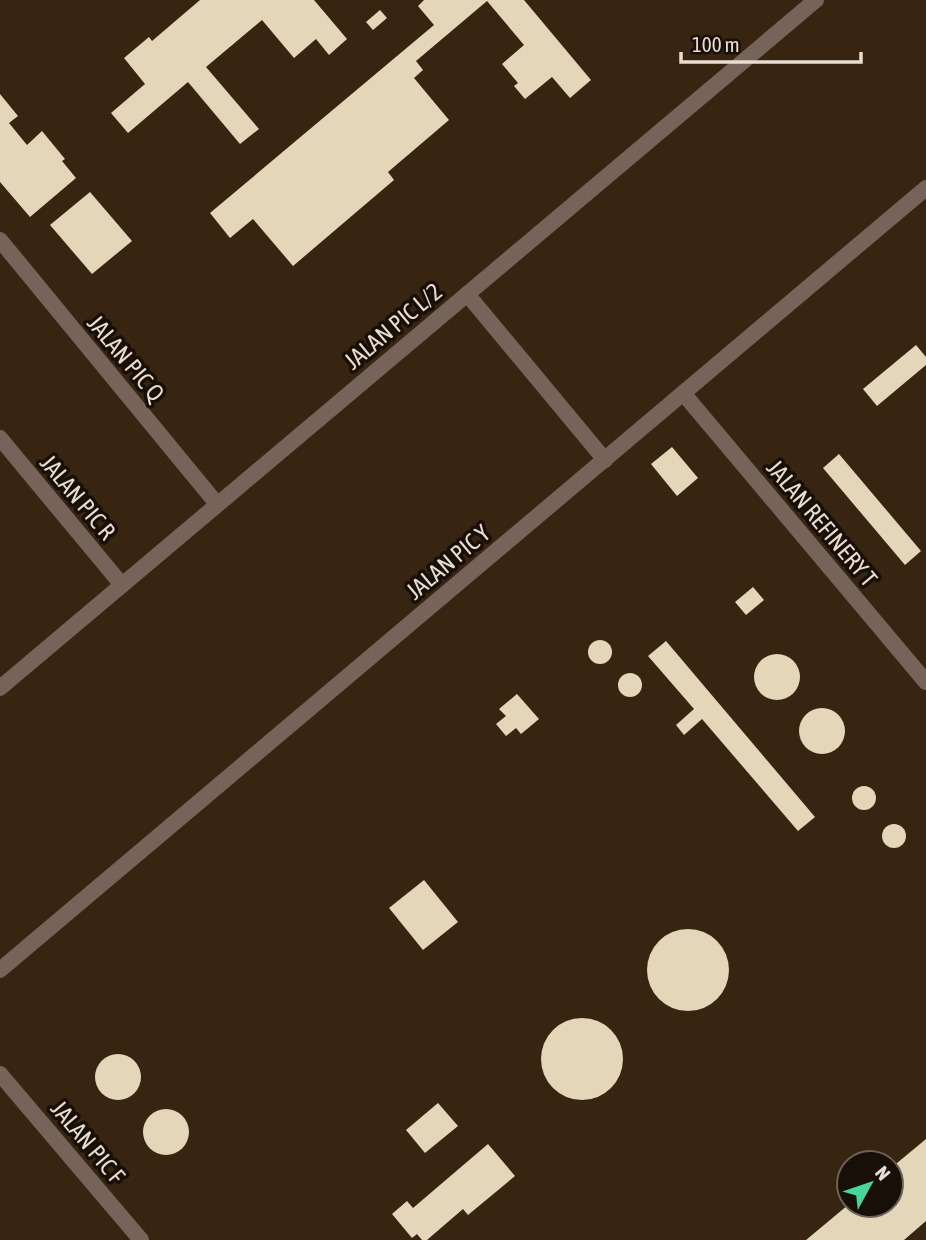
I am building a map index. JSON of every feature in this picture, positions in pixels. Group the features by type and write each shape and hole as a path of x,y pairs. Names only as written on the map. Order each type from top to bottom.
{"street":[{"name":"JALAN PIC L/2","path":"0,688 816,0"},
{"name":"JALAN PIC Y","path":"0,971 926,188"},
{"name":"JALAN PIC Q","path":"0,240 217,504"},
{"path":"467,294 605,460"},
{"name":"JALAN REFINERY T","path":"683,393 926,682"},
{"name":"JALAN PIC R","path":"0,438 122,585"},
{"name":"JALAN PIC F","path":"0,1074 141,1240"}],"building":[{"path":"200,0 314,0 347,39 329,55 316,39 294,58 262,20 206,67 259,129 240,144 188,82 128,133 111,113 145,84 124,58 149,37 152,41"},
{"path":"424,0 524,0 591,80 570,98 552,77 525,99 514,86 518,83 502,64 524,45 487,1 416,61 423,70 414,78 449,120 388,172 394,180 293,266 253,219 230,238 210,213 434,25 418,6"},
{"path":"380,10 387,18 373,30 366,22"},
{"path":"0,94 18,116 9,123 27,145 42,131 65,159 62,161 76,178 30,217 0,182"},
{"path":"90,192 132,241 92,274 50,225"},
{"path":"916,345 926,357 926,365 877,406 863,389"},
{"path":"672,447 698,478 677,496 651,464"},
{"path":"839,454 921,551 905,565 823,468"},
{"path":"753,587 764,600 746,615 735,602"},
{"path":"600,640 608,644 612,652 608,660 600,664 592,660 588,652 592,644"},
{"path":"666,641 815,817 798,831 702,719 684,735 676,725 694,709 648,656"},
{"path":"777,654 794,660 800,677 794,694 777,700 760,694 754,677 760,660"},
{"path":"630,673 641,680 642,685 635,696 630,697 619,690 618,685 625,674"},
{"path":"517,694 539,719 521,734 516,728 506,736 496,724 506,716 499,709"},
{"path":"822,708 839,714 845,731 839,748 822,754 805,748 799,731 805,714"},
{"path":"864,786 875,793 876,798 869,809 864,810 853,803 852,798 859,787"},
{"path":"894,824 905,831 906,836 899,847 894,848 883,841 882,836 889,825"},
{"path":"424,880 458,922 423,950 389,908"},
{"path":"688,929 704,932 717,941 726,954 729,970 726,986 717,999 704,1008 688,1011 672,1008 659,999 650,986 647,970 650,954 659,941 672,932"},
{"path":"582,1018 598,1021 611,1030 620,1043 623,1059 620,1075 611,1088 598,1097 582,1100 566,1097 553,1088 544,1075 541,1059 544,1043 553,1030 566,1021"},
{"path":"118,1054 134,1061 141,1077 134,1093 118,1100 102,1093 95,1077 102,1061"},
{"path":"438,1103 458,1126 425,1153 406,1130"},
{"path":"166,1109 182,1116 189,1132 182,1148 166,1155 150,1148 143,1132 150,1116"},
{"path":"926,1139 926,1221 904,1240 806,1240 835,1216 835,1219 905,1219 905,1156"},
{"path":"488,1144 515,1176 468,1215 463,1209 427,1240 422,1240 417,1234 412,1238 392,1214 407,1201 413,1208"}]}
